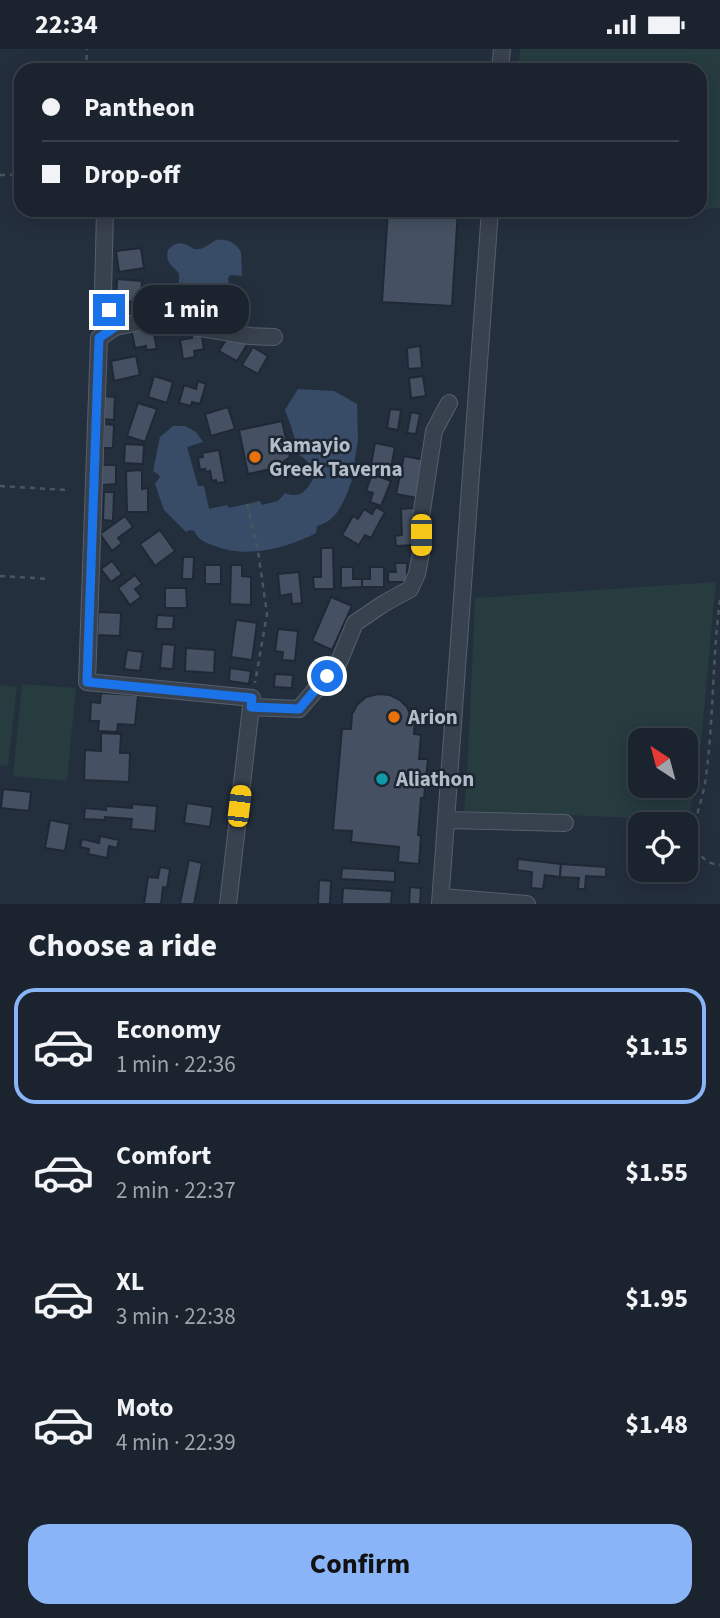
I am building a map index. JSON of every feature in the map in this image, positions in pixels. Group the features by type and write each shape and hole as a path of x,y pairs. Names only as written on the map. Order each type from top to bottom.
{"street":[{"path":"105,217 103,292 115,327"},
{"path":"489,217 441,900 527,904"},
{"path":"274,337 250,336 151,320 115,327 99,338 87,682 299,709 338,664 355,623 410,589 417,574 421,553 421,517 434,431 449,403"},
{"path":"228,904 252,703"},
{"path":"446,820 565,823"}],"path":[{"path":"0,486 67,490"},
{"path":"247,504 258,551 267,614 252,703"},
{"path":"0,576 50,579"},
{"path":"720,600 706,771 695,829 696,849 703,858 714,865 720,865"}],"green space":[{"path":"520,49 720,49 720,208 707,209 707,63 519,63"},
{"path":"716,582 698,774 698,728 628,728 628,798 693,798 690,812 628,812 628,818 464,811 475,598"},
{"path":"22,684 76,688 67,781 13,776"},
{"path":"0,685 17,687 8,766 0,765"}],"water":[{"path":"216,240 230,242 241,252 242,276 230,275 228,279 229,283 243,290 235,305 189,300 180,293 179,274 167,259 168,250 175,244 197,249"},
{"path":"298,389 334,391 357,404 358,439 354,465 348,474 352,480 335,514 317,526 316,533 280,547 253,552 227,550 203,541 194,531 186,532 164,510 155,484 160,477 153,471 160,437 173,426 185,426 196,432 203,442 187,447 198,486 204,486 209,509 227,505 229,508 260,501 262,505 278,501 285,493 299,494 306,490 314,477 310,465 299,455 285,410"}],"building":[{"path":"388,217 458,217 452,306 382,302"},
{"path":"141,248 144,268 119,272 116,251"},
{"path":"117,279 142,281 141,302 116,301"},
{"path":"143,326 143,331 153,329 157,349 146,350 146,346 135,348 131,328"},
{"path":"201,330 204,349 194,351 195,357 183,359 180,340 192,338 191,332"},
{"path":"230,333 248,343 237,361 219,351"},
{"path":"420,346 422,368 408,369 407,348"},
{"path":"253,347 268,356 258,374 242,365"},
{"path":"136,356 140,375 114,381 111,361"},
{"path":"154,376 173,382 167,403 148,397"},
{"path":"423,376 426,396 411,398 409,378"},
{"path":"198,381 206,384 200,404 192,402 191,406 179,403 184,385 196,389"},
{"path":"104,396 115,397 114,420 103,419"},
{"path":"138,403 157,409 145,442 127,436"},
{"path":"228,407 235,429 211,436 205,414"},
{"path":"390,409 401,410 398,430 387,428"},
{"path":"411,412 420,414 416,434 407,433"},
{"path":"282,421 290,457 275,468 248,474 239,430"},
{"path":"104,424 114,425 113,448 103,448"},
{"path":"375,443 395,447 389,478 376,475 378,466 371,465"},
{"path":"125,444 144,445 143,464 124,463"},
{"path":"219,450 225,482 217,483 216,480 212,481 210,471 200,470 198,458 203,457 202,453"},
{"path":"404,456 425,460 417,498 396,494"},
{"path":"102,465 116,465 116,484 102,485"},
{"path":"142,470 142,489 148,488 148,512 127,512 126,471"},
{"path":"372,474 391,481 381,506 370,502 373,493 366,491"},
{"path":"104,492 114,492 113,521 103,520"},
{"path":"376,507 385,512 371,538 365,535 359,545 342,535 353,516 358,519 364,509 372,514"},
{"path":"414,508 416,545 396,546 395,536 402,535 401,509"},
{"path":"125,516 133,527 118,538 122,543 112,551 100,534"},
{"path":"160,530 175,551 155,566 140,544"},
{"path":"321,548 333,548 334,589 314,589 313,577 321,577"},
{"path":"183,557 194,557 193,579 182,579"},
{"path":"112,561 122,574 111,582 101,569"},
{"path":"395,563 407,563 407,582 388,582 388,572 396,572"},
{"path":"205,565 221,565 221,584 205,584"},
{"path":"231,565 242,565 242,576 251,577 251,605 230,604"},
{"path":"341,567 353,567 353,579 362,579 362,587 341,588"},
{"path":"370,567 384,567 384,587 362,587 362,579 370,579"},
{"path":"299,572 302,603 292,604 291,594 280,596 278,574"},
{"path":"135,575 142,584 135,589 141,597 130,605 118,588"},
{"path":"165,588 186,588 187,608 165,608"},
{"path":"331,597 352,606 332,650 312,641"},
{"path":"98,612 121,613 120,636 97,635"},
{"path":"157,615 174,616 173,629 156,629"},
{"path":"236,620 257,623 252,660 231,657"},
{"path":"278,629 298,631 295,661 282,660 283,652 275,651"},
{"path":"162,644 175,645 173,669 160,668"},
{"path":"186,648 215,650 214,673 185,671"},
{"path":"127,650 143,652 140,671 124,669"},
{"path":"230,668 251,671 249,684 229,681"},
{"path":"275,674 293,675 292,688 274,687"},
{"path":"101,693 138,695 135,725 118,724 117,732 98,731 99,721 90,721 91,702 100,703"},
{"name":"Aliathon","path":"390,695 407,707 415,719 414,734 421,735 419,759 428,759 424,798 421,798 419,864 398,862 399,847 351,842 352,831 333,830 342,729 351,729 352,714 357,705 366,697"},
{"path":"101,733 121,734 120,753 130,753 129,782 84,780 85,750 101,751"},
{"path":"3,789 31,792 29,811 1,808"},
{"path":"187,803 213,807 210,827 184,823"},
{"path":"132,804 157,806 155,831 131,829 132,819 84,819 85,808 132,808"},
{"path":"50,820 70,824 65,851 45,848"},
{"path":"100,836 119,840 117,848 109,846 107,858 88,854 89,849 80,847 82,839 99,843"},
{"path":"518,859 561,864 560,877 545,875 543,889 531,888 532,872 517,870"},
{"path":"189,860 202,863 194,904 180,904"},
{"path":"561,864 606,867 606,877 586,876 585,889 578,889 579,878 560,877"},
{"path":"160,867 170,869 167,888 163,887 161,904 144,904 148,877 158,878"},
{"path":"342,868 395,871 395,882 341,879"},
{"path":"319,880 331,881 330,904 318,904"},
{"path":"410,887 421,888 420,904 409,904"},
{"path":"343,888 392,891 391,904 342,904"}],"place":[{"name":"Kamayio Greek Taverna","path":"255,457"},
{"name":"Arion","path":"394,717"},
{"name":"Aliathon","path":"382,779"}],"route":[{"path":"109,310 115,327 99,338 87,682 252,698 251,707 299,709 327,676"}]}
